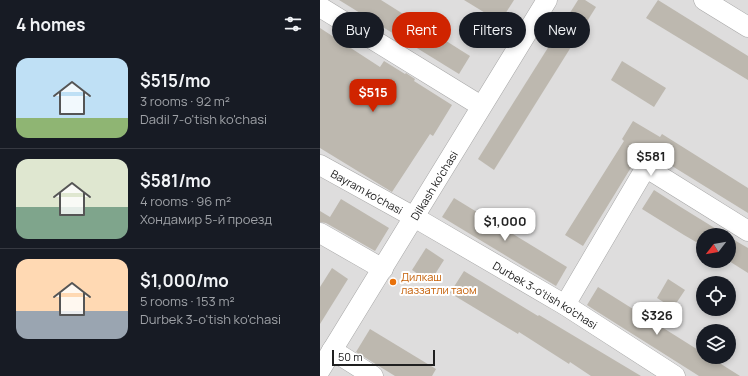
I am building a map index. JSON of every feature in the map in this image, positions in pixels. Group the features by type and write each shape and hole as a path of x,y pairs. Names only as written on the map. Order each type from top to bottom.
{"street":[{"name":"Dilkash ko'chasi","path":"320,370 481,106 548,0"},
{"path":"704,0 731,7 748,27"},
{"path":"320,7 481,106"},
{"name":"Bayram ko'chasi","path":"320,164 414,217"},
{"path":"565,305 642,174 646,170 650,170 748,231"},
{"name":"Durbek 3-o'tish ko'chasi","path":"414,217 565,305 675,376"},
{"path":"320,233 383,269"},
{"path":"332,350 373,376"}],"shaded area":[{"path":"320,0 748,0 748,376 320,376"}],"building":[{"path":"339,0 381,0 400,12 392,12 392,33 384,28 384,12 358,12"},
{"path":"464,0 514,0 506,12 484,12"},
{"path":"578,0 585,0 596,7 590,17 590,12 570,12"},
{"path":"658,0 748,56 748,80 646,18"},
{"path":"320,28 332,36 332,48 351,48 380,67 384,61 405,74 406,73 415,79 414,81 452,105 433,136 430,134 392,192 320,148"},
{"path":"451,44 470,56 459,74 417,48 451,48"},
{"path":"548,48 570,48 494,170 478,159"},
{"path":"622,61 666,88 654,107 611,80"},
{"path":"633,121 660,137 662,134 748,188 748,213 643,148 583,246 565,235 624,141 622,139"},
{"path":"654,190 715,228 696,228 696,242 642,209"},
{"path":"454,198 567,267 556,286 442,217"},
{"path":"341,199 389,228 375,251 326,223 320,222 320,211 330,217"},
{"path":"736,241 748,248 748,273 736,265"},
{"path":"426,248 444,260 430,282 412,270"},
{"path":"332,268 348,279 320,324 320,287"},
{"path":"464,271 641,376 591,376 570,362 569,364 519,332 518,334 450,293"},
{"path":"668,279 685,290 673,308 657,298"},
{"path":"598,287 696,349 696,364 721,364 740,376 699,376 587,305"},
{"path":"370,329 436,369 432,376 395,376 356,352"}],"place":[{"name":"Дилкаш лаззатли таом","path":"393,282"}]}
